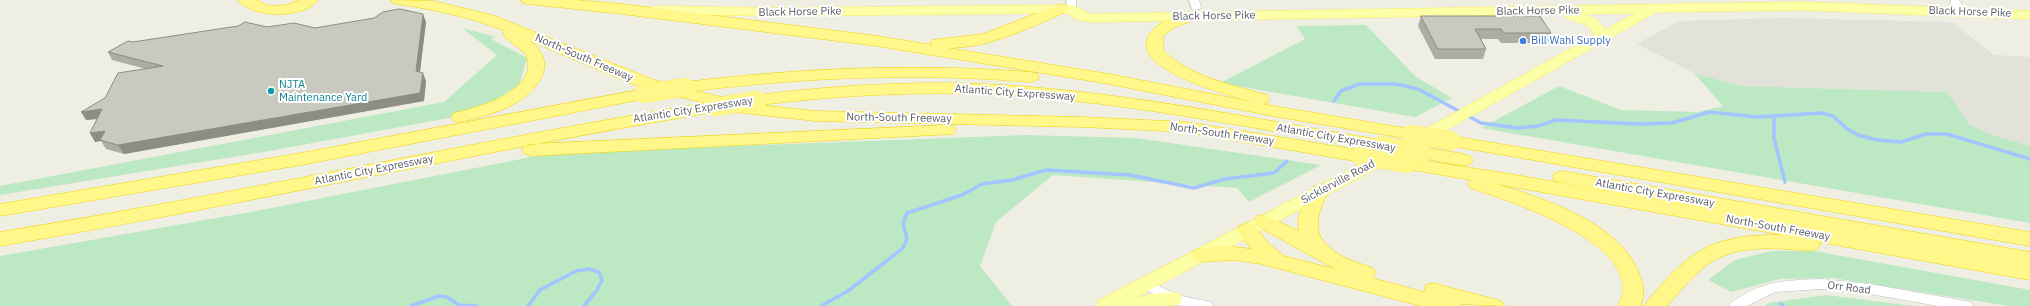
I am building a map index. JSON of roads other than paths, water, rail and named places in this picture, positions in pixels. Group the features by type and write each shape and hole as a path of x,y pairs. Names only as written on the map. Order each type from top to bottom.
{"highway":[{"path":"245,0 258,8 271,11 294,9 311,0"},
{"name":"North-South Freeway","path":"398,0 433,5 487,18 648,84 743,108 815,116 1083,122 1186,127 1518,182 2030,273"},
{"name":"Black Horse Pike","path":"534,0 622,9"},
{"path":"817,34 951,44 976,41 995,36 1068,6"},
{"path":"1193,8 1168,24 1156,34 1154,47 1157,53 1171,65 1200,80 1272,102 1410,134"},
{"path":"622,9 885,43 1110,79 1278,112 2030,239"},
{"path":"43,203 443,121 497,106 514,96 532,79 536,71 536,61 534,52 487,18"},
{"name":"Atlantic City Expressway","path":"0,210 309,157 643,94 685,87 810,74 907,72 961,73 1064,81 1278,112"},
{"name":"Atlantic City Expressway","path":"0,239 184,208 637,119 795,95 895,89 952,88 1037,92 1114,101 1381,145 2030,259"},
{"path":"364,172 550,148 1083,122"},
{"path":"1407,164 1529,201 1579,224 1601,238 1619,254 1631,272 1634,289 1628,306"},
{"path":"1319,252 1309,234 1307,219 1311,206 1320,191"},
{"path":"1282,262 1262,249 1256,226 1294,236 1319,252 1357,271 1494,306"},
{"path":"1655,306 1703,258 1724,249 1747,243 1783,242 1809,244 2030,280"},
{"path":"1201,255 1248,254 1450,306"}],"main road":[{"name":"Black Horse Pike","path":"1383,9 1561,0"},
{"name":"Sicklerville Road","path":"1106,305 1465,114 1600,40 1653,9 1674,0"},
{"name":"Black Horse Pike","path":"1862,0 1959,7 2030,15"},
{"name":"Black Horse Pike","path":"622,9 769,12 1068,6 1081,16 1090,18 1193,8 1240,11 1383,9 1551,10 1801,6 2030,6"},
{"path":"1551,10 1571,14 1591,22 1599,30 1601,34 1600,40"},
{"path":"1106,305 1137,305 1151,300 1173,299"}],"street":[{"path":"1146,284 1173,299 1206,306"},
{"name":"Orr Road","path":"1736,306 1745,300 1773,287 1818,284 1852,287 1966,306"}],"waterway":[{"path":"1334,101 1341,91 1360,84 1396,84 1418,89 1481,123 1518,128 1538,126 1556,120 1640,124 1672,123 1709,112 1757,117 1822,113 1833,116 1846,128 1858,135 1877,140 1901,142 1926,134 1947,134 2030,159"},
{"path":"1774,116 1774,138 1785,182"},
{"path":"821,306 848,291 903,248 907,239 903,223 907,213 962,195 982,184 1012,180 1046,170 1130,175 1194,188 1225,179 1274,173 1287,161"},
{"path":"528,306 540,290 576,271 589,269 599,272 602,280 597,290 584,306"},
{"path":"411,306 439,296 447,297 459,305 477,306"}],"place":[{"name":"Bill Wahl Supply","path":"1523,41"},
{"name":"NJTA Maintenance Yard","path":"271,91"}]}
